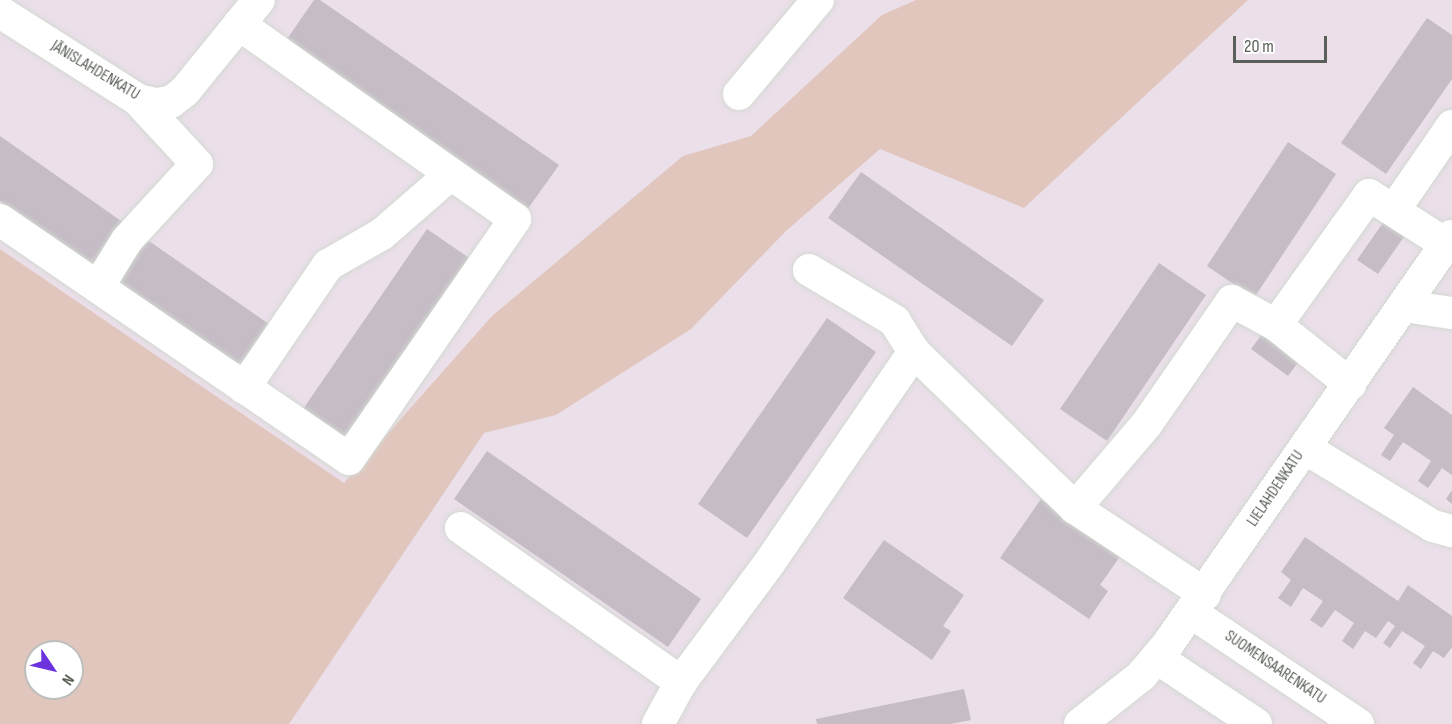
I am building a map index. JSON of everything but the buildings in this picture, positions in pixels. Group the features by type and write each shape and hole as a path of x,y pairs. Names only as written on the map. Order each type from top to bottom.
{"street":[{"name":"JÄNISLAHDENKATU","path":"0,12 138,100 156,104 171,102 185,91 259,0"},
{"path":"739,94 818,0"},
{"path":"0,220 349,459 515,219 239,24"},
{"path":"98,287 127,240 197,164 138,100"},
{"path":"1394,210 1452,126"},
{"path":"244,388 328,264 382,234 451,174"},
{"path":"1276,325 1369,195 1449,240"},
{"name":"LIELAHDENKATU","path":"1080,724 1112,701 1157,658 1198,604 1449,240"},
{"name":"SUOMENSAARENKATU","path":"809,270 895,321 914,352 1075,508 1358,724"},
{"path":"1075,508 1146,425 1232,301 1276,325 1350,384"},
{"path":"1404,306 1452,313"},
{"path":"658,724 681,682 770,562 914,352"},
{"path":"1305,448 1432,526 1452,531"},
{"path":"461,528 681,682"},
{"path":"1157,658 1256,724"}],"shaded area":[{"path":"916,0 1248,0 1024,208 880,149 786,231 691,329 556,415 484,433 289,724 0,724 0,249 344,483 492,316 683,156 751,136 882,15"}]}
